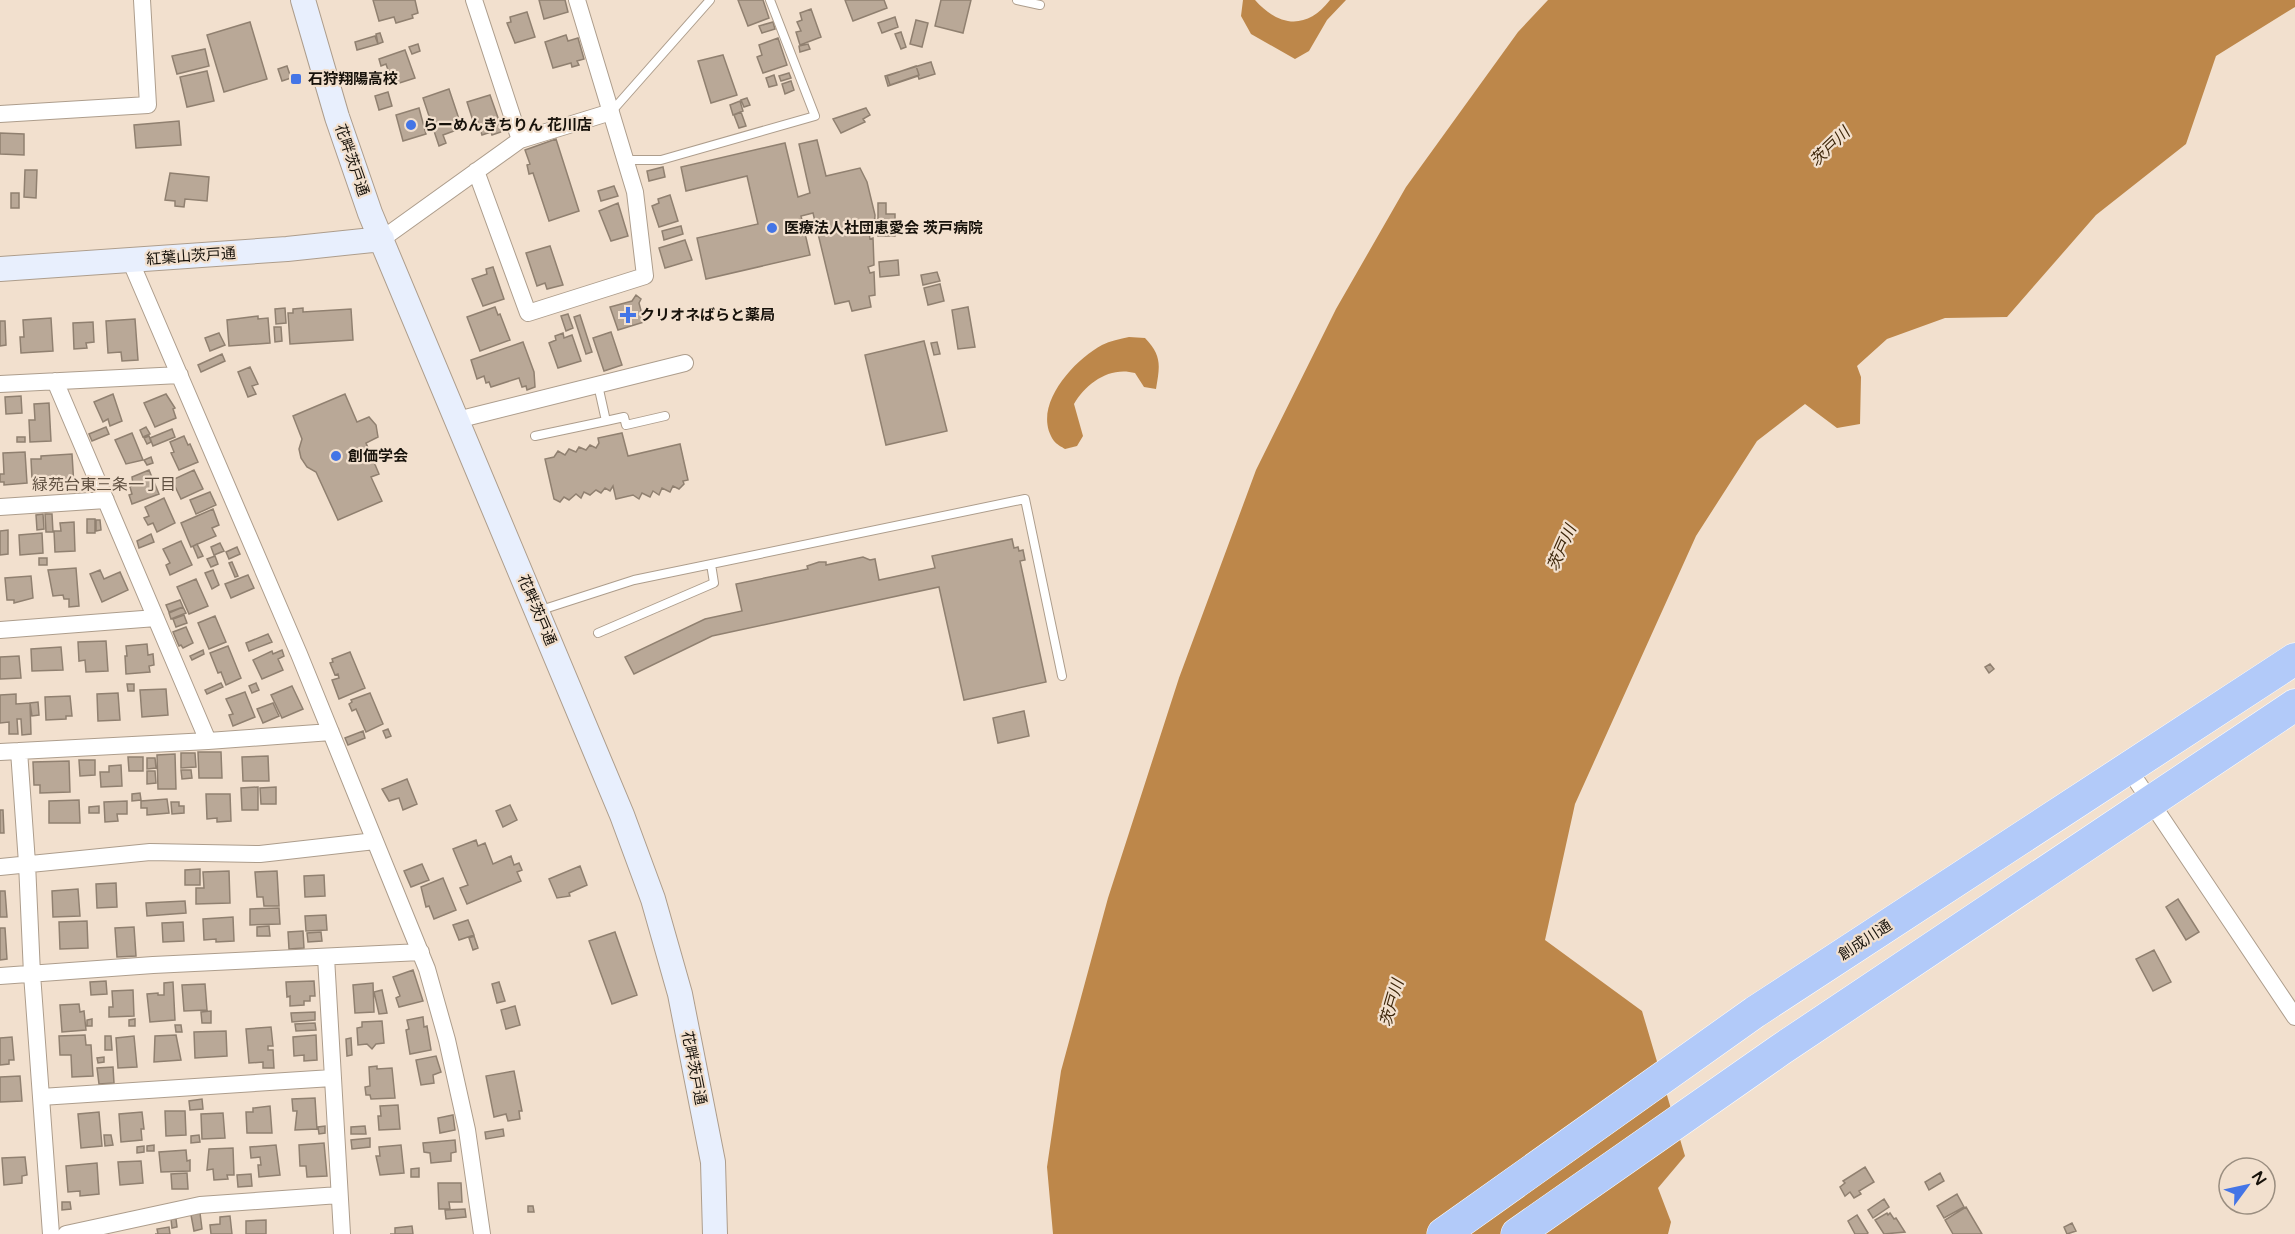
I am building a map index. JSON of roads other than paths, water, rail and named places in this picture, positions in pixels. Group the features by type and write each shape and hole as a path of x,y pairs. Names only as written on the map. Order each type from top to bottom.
{"highway":[{"name":"創成川通","path":"1443,1234 1755,1012 2295,658"},
{"path":"1517,1234 1780,1050 2152,803 2295,705"}],"main road":[{"name":"花畔茨戸通","path":"303,0 337,117 382,239 622,815 653,899 680,994 713,1162 715,1234"},
{"name":"紅葉山茨戸通","path":"0,269 287,249 382,239"}],"street":[{"path":"0,114 148,105 142,0"},
{"path":"474,0 520,140"},
{"path":"476,171 528,314 645,276 635,192 577,0"},
{"path":"382,239 520,140 611,112"},
{"path":"130,260 331,732 421,952 447,1040 467,1130 482,1234"},
{"path":"457,420 685,363"},
{"path":"0,384 180,375"},
{"path":"55,381 208,741"},
{"path":"0,507 106,500"},
{"path":"0,630 156,618"},
{"path":"0,752 331,732"},
{"path":"19,751 51,1234"},
{"path":"2128,768 2295,1017"},
{"path":"0,867 150,852 260,854 375,841"},
{"path":"0,976 153,965 421,952"},
{"path":"326,957 342,1234"},
{"path":"41,1097 332,1078"},
{"path":"66,1234 200,1205 339,1195"}],"lane":[{"path":"611,112 710,0"},
{"path":"626,160 661,160 815,116 770,0"},
{"path":"1017,0 1040,5"},
{"path":"598,385 606,421"},
{"path":"535,436 624,417 626,425 665,416"},
{"path":"537,611 634,580 1025,499 1062,676"},
{"path":"598,633 714,583 711,564"}],"water":[{"path":"1243,0 1255,0 1274,16 1293,21 1312,16 1330,0 1346,0 1327,20 1309,51 1295,59 1251,34 1241,16"},
{"name":"茨戸川","path":"1548,0 2295,0 2295,7 2216,56 2186,144 2096,215 2007,317 1945,318 1887,339 1857,366 1861,377 1860,424 1837,428 1805,404 1757,441 1696,536 1575,804 1545,940 1642,1011 1685,1156 1658,1188 1671,1222 1668,1234 1053,1234 1047,1167 1061,1071 1108,898 1179,678 1256,470 1336,309 1406,187 1518,32"},
{"path":"1129,337 1145,338 1151,344 1159,367 1156,389 1144,387 1135,373 1126,371 1108,374 1092,383 1074,404 1083,436 1077,446 1065,449 1054,441 1048,428 1047,414 1058,386 1068,373 1091,352 1115,340"}],"place":[{"name":"石狩翔陽高校","path":"296,79"},
{"name":"らーめんきちりん 花川店","path":"411,125"},
{"name":"医療法人社団恵愛会 茨戸病院","path":"772,228"},
{"name":"クリオネばらと薬局","path":"628,315"},
{"name":"創価学会","path":"336,456"}],"district":[{"name":"緑苑台東三条一丁目","path":"104,485"}]}
